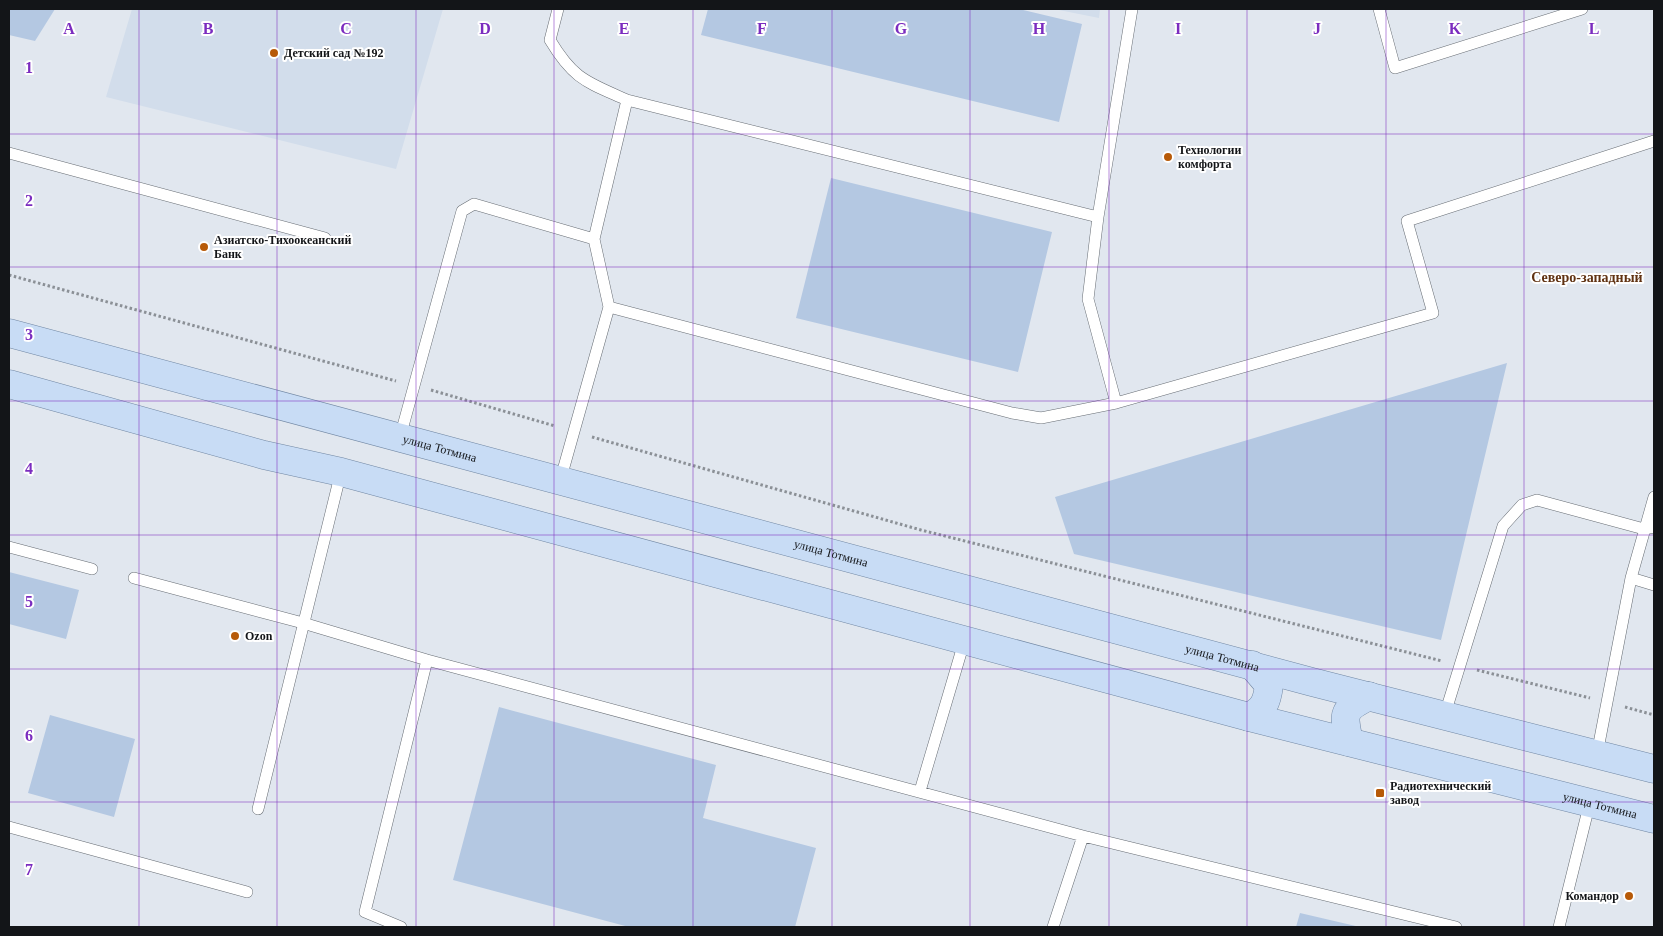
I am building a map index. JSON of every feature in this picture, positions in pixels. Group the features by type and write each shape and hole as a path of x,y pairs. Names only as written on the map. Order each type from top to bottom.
{"main road":[{"name":"улица Тотмина","path":"9,333 1444,716 1654,769"},
{"name":"улица Тотмина","path":"9,384 264,455 341,472 1249,717 1654,819"},
{"path":"1249,717 1261,710 1267,696 1268,685 1252,665"},
{"path":"1349,742 1345,716 1351,705 1369,696"}],"lane":[{"path":"558,9 550,40 562,60 580,79 627,100 1098,217"},
{"path":"1116,403 1088,299 1098,217 1132,9"},
{"path":"1379,9 1395,68 1582,9"},
{"path":"560,481 609,307 594,240 627,100"},
{"path":"609,307 1012,414 1041,418 1116,403 1433,313 1407,221 1654,141"},
{"path":"9,153 325,238"},
{"path":"400,437 462,211 474,204 594,240"},
{"path":"258,809 341,472"},
{"path":"1597,754 1631,578 1649,528 1654,497"},
{"path":"1444,716 1503,526 1522,505 1537,500 1649,528"},
{"path":"9,547 92,569"},
{"path":"134,578 303,623 427,660 1083,836 1456,927"},
{"path":"1631,578 1654,584"},
{"path":"920,791 965,640"},
{"path":"401,927 365,912 427,660"},
{"path":"1559,927 1590,802"},
{"path":"9,827 246,892"},
{"path":"1053,927 1083,836"}],"path":[{"path":"9,275 414,385 922,530 1654,715"}],"shaded area":[{"path":"9,9 55,9 35,41 9,35"},
{"name":"Детский сад №192","path":"132,9 443,9 396,169 106,97"},
{"path":"708,9 1019,9 1082,24 1059,122 701,35"},
{"path":"1054,9 1100,9 1099,18"},
{"path":"831,178 1052,232 1018,372 796,318"},
{"path":"1507,363 1441,640 1074,554 1055,497"},
{"path":"9,572 79,590 66,639 9,624"},
{"path":"499,707 716,765 703,818 816,848 795,927 629,927 453,880"},
{"path":"50,715 135,739 114,817 28,793"},
{"path":"1300,913 1360,927 1296,927"}],"place":[{"name":"Детский сад №192","path":"274,53"},
{"name":"Технологии комфорта","path":"1168,157"},
{"name":"Азиатско-Тихоокеанский Банк","path":"204,247"},
{"name":"Ozon","path":"235,636"},
{"name":"Радиотехнический завод","path":"1380,793"},
{"name":"Командор","path":"1629,896"}],"district":[{"name":"Северо-западный","path":"1587,277"}]}
